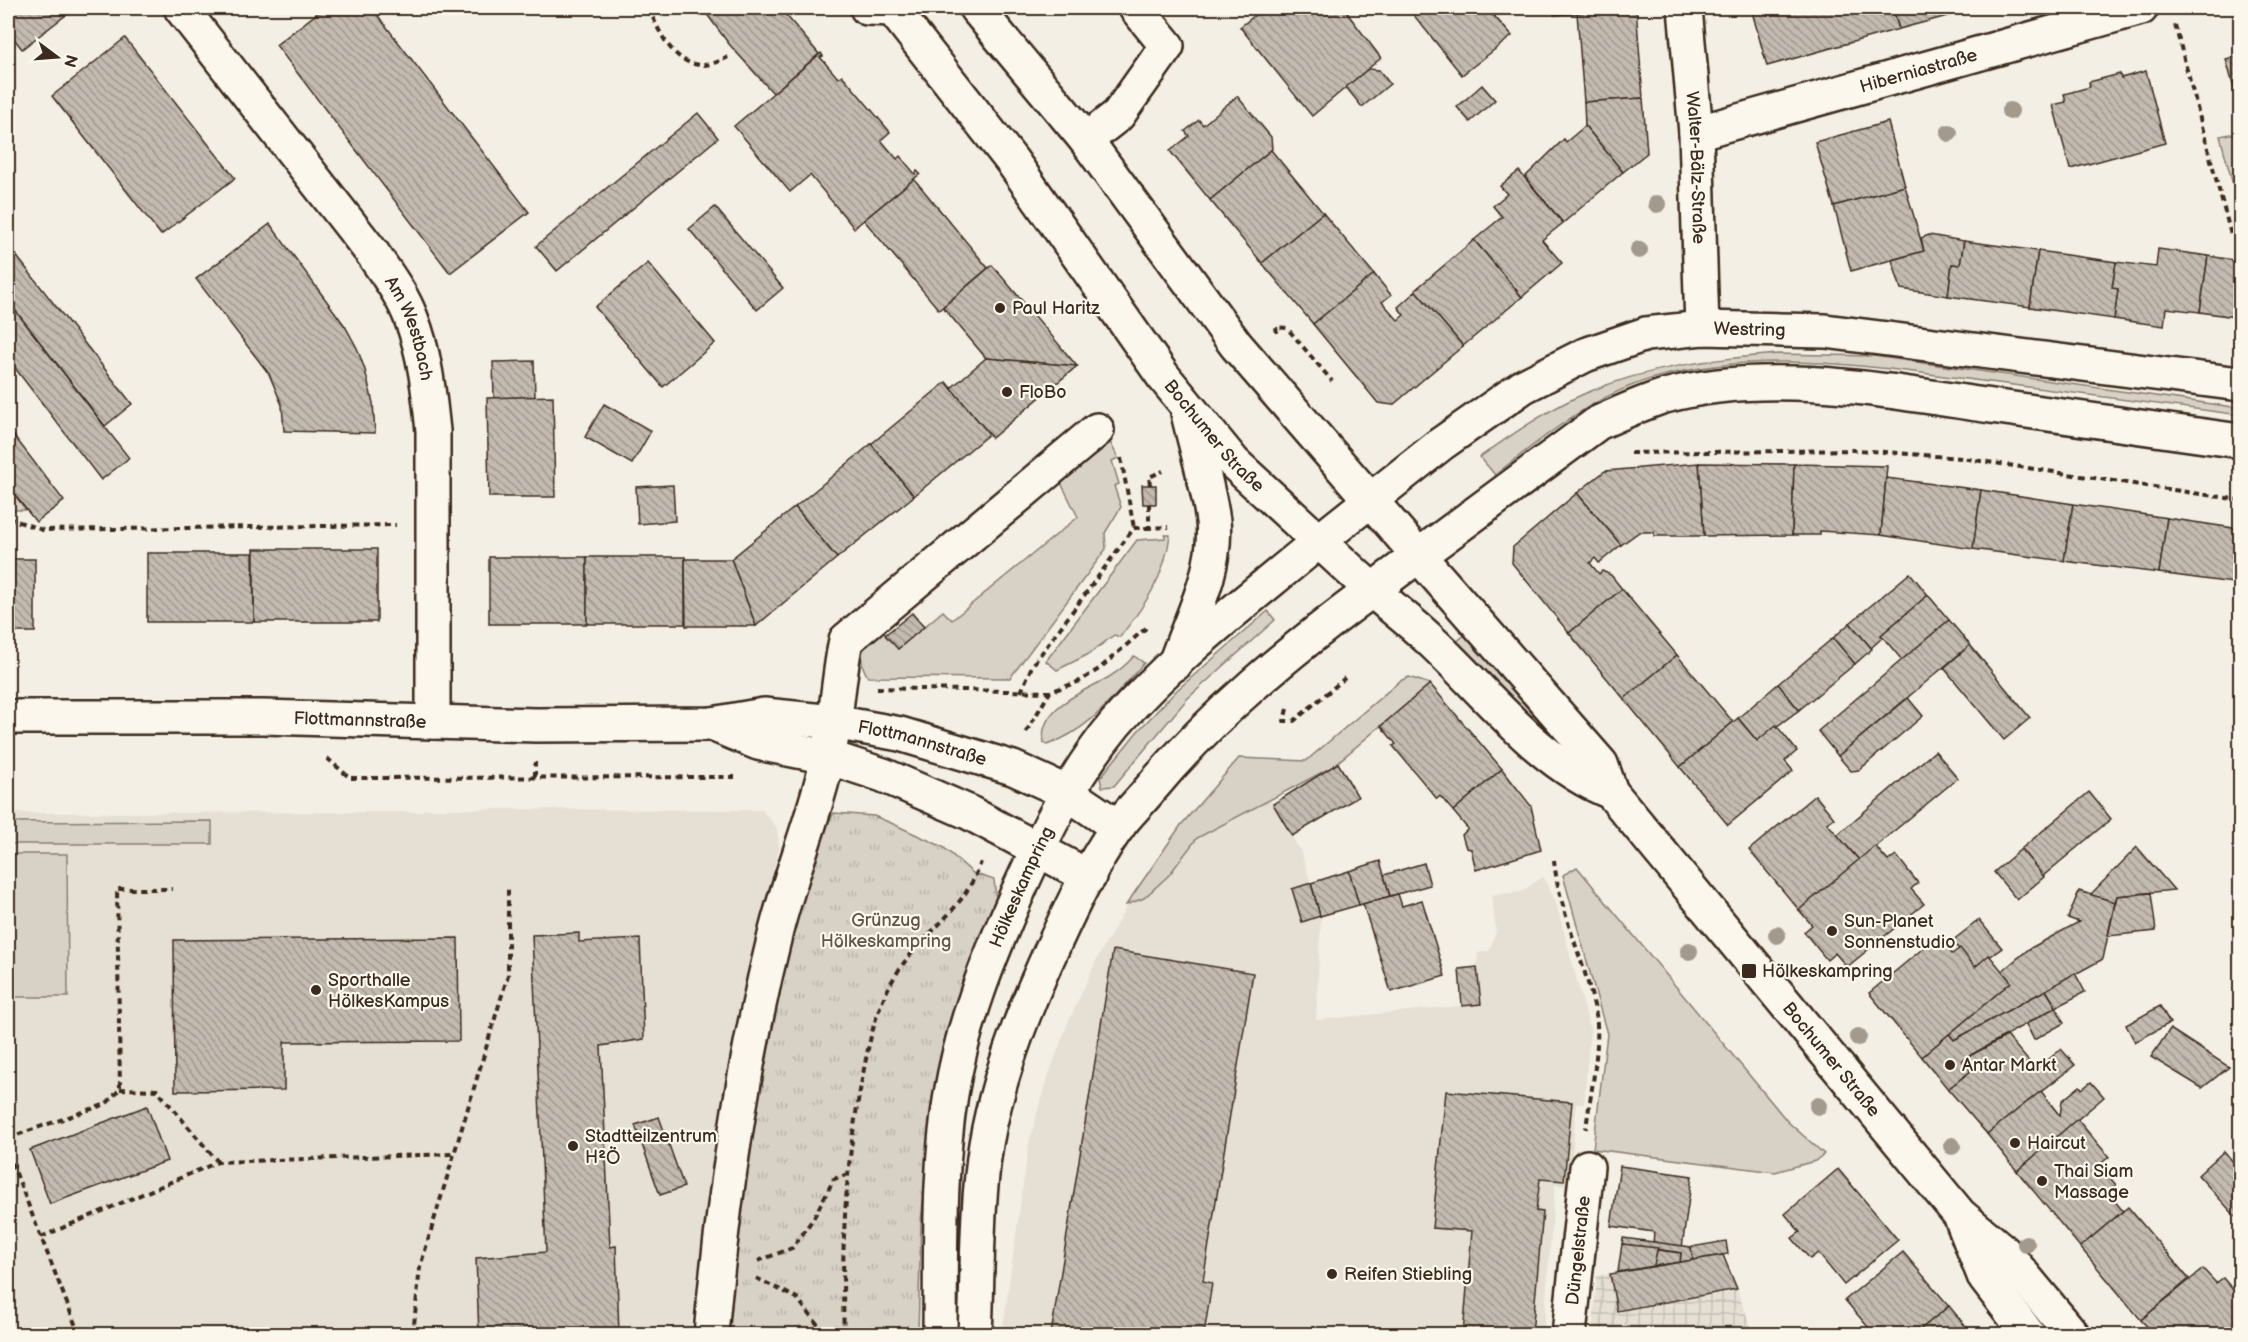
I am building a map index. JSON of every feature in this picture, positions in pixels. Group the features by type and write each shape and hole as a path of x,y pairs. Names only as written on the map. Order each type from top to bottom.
{"street":[{"name":"Am Westbach","path":"181,8 373,254 397,289 406,309 422,357 433,431 432,722"},
{"name":"Bochumer Straße","path":"884,8 1012,161 1186,405 1234,463 1372,590 1432,641 1539,746 1583,781 1611,792"},
{"name":"Bochumer Straße","path":"976,8 1086,140 1236,345 1600,764 1611,792 1960,1215 2004,1252 2072,1335"},
{"path":"1086,140 1118,115 1167,46 1136,8"},
{"name":"Walter-Bälz-Straße","path":"1685,8 1696,133 1702,328"},
{"name":"Hiberniastraße","path":"1696,133 2141,8"},
{"name":"Westring","path":"1318,541 1468,423 1554,370 1615,343 1646,334 1702,328 1825,331 2241,384"},
{"path":"975,1335 980,1196 986,1144 997,1092 1012,1040 1032,992 1065,920 1118,827 1180,753 1239,695 1294,648 1598,423 1666,396 1709,388 1791,385 1871,388 2241,441"},
{"path":"1174,664 1199,600 1210,561 1213,536 1208,497 1186,405"},
{"path":"711,1335 731,1271 731,1162 758,1013 776,930 828,757 834,722 837,681 846,640 1097,430"},
{"name":"Hölkeskampring","path":"940,1335 944,1158 951,1095 963,1032 996,943 1038,848 1066,792 1115,724 1174,664 1318,541"},
{"name":"Flottmannstraße","path":"8,717 263,717 432,722 712,724 764,715 834,722 900,734 1013,768 1066,792 1118,827"},
{"name":"Flottmannstraße","path":"712,724 758,743 828,757 883,775 968,812 1089,877"},
{"name":"Düngelstraße","path":"1569,1335 1587,1167"},
{"name":"Bochumer Straße","path":"1960,1215 1985,1278 2028,1335"}],"path":[{"path":"649,8 660,34 680,58 699,66 716,64 728,57"},
{"path":"2173,19 2231,236 2241,237"},
{"path":"1277,337 1276,327 1287,328 1332,381"},
{"path":"1622,454 1870,450 1961,458 2241,500"},
{"path":"1021,692 1032,666 1134,528 1121,460"},
{"path":"1150,485 1149,477 1166,470"},
{"path":"1149,504 1149,528"},
{"path":"8,518 42,530 432,524"},
{"path":"1134,528 1168,527"},
{"path":"837,681 877,688 1050,692 1080,681 1100,669 1116,657 1149,624"},
{"path":"1285,710 1284,721 1294,721 1345,678"},
{"path":"1023,740 1050,692"},
{"path":"317,752 350,778 744,777"},
{"path":"844,1335 842,1268 846,1175 868,1047 882,999 898,972 962,902 973,884 982,859"},
{"path":"1554,860 1558,886 1596,1015 1596,1039 1584,1140 1587,1167"},
{"path":"413,1335 420,1266 508,975 508,886"},
{"path":"8,1138 106,1104 120,1089 117,889 172,889"},
{"path":"120,1089 158,1090 218,1162"},
{"path":"8,1153 79,1335"},
{"path":"40,1237 218,1162 453,1154"},
{"path":"731,1271 763,1257 792,1248 813,1219 834,1179 846,1175"},
{"path":"731,1271 766,1285 781,1288 797,1298 825,1335"}],"shaded area":[{"path":"1270,800 1301,852 1321,916 1316,1020 1480,1004 1478,953 1489,951 1496,932 1492,895 1521,892 1543,877 1556,903 1590,1029 1584,1104 1576,1104 1570,1186 1555,1185 1543,1334 1002,1334 1029,1143 1045,1085 1068,1023 1097,959 1127,906 1144,898 1169,875 1197,838"},
{"path":"423,809 762,810 777,828 779,848 742,994 714,1141 690,1334 8,1334 8,813 422,812"},
{"path":"1723,1255 1754,1334 1592,1334 1597,1276"}],"green space":[{"path":"2240,132 2240,211 2220,136"},
{"path":"1778,354 1874,356 2240,408 2240,415 1856,366 1776,362 1737,364 1658,377 1613,394 1572,417 1495,475 1480,457 1531,422 1586,393 1609,384 1680,366"},
{"path":"1107,436 1118,458 1112,461 1119,484 1114,486 1121,507 1105,533 1106,549 1010,678 868,677 862,662 863,650 879,626 898,649 943,611 952,620 1078,517 1060,481"},
{"path":"8,486 26,510 8,510"},
{"path":"1165,535 1170,535 1159,577 1138,613 1120,637 1114,635 1089,654 1057,670 1046,661 1137,540 1165,538"},
{"path":"1268,611 1275,620 1187,699 1114,786 1102,787 1100,778 1137,732 1177,690"},
{"path":"1468,632 1550,729 1546,735 1455,643"},
{"path":"1134,656 1144,663 1101,711 1063,738 1047,745 1044,743 1044,730 1055,710 1076,695 1109,677"},
{"path":"1409,677 1430,684 1332,767 1197,838 1169,875 1144,898 1126,905 1181,825 1239,758 1306,761 1400,681"},
{"name":"Grünzug Hölkeskampring","path":"834,813 874,816 891,823 943,847 973,873 994,880 997,905 933,1114 921,1221 918,1334 724,1334 751,1107 810,852"},
{"path":"212,821 212,844 8,844 8,822"},
{"path":"8,854 67,854 68,997 8,997"},
{"path":"1577,867 1788,1122 1824,1154 1815,1161 1775,1172 1593,1149 1607,1034 1563,875"}],"building":[{"path":"8,8 75,8 22,49 8,31"},
{"path":"324,8 372,8 529,212 450,273 276,45"},
{"path":"780,8 819,54 773,93 729,44 703,9"},
{"path":"1264,8 1357,8 1347,13 1381,58 1312,116 1240,27"},
{"path":"1408,8 1487,8 1512,36 1462,75"},
{"path":"1553,8 1615,8 1615,10 1554,15"},
{"path":"1636,8 1643,98 1584,102 1577,13"},
{"path":"1751,8 1893,8 1899,29 1767,66"},
{"path":"1893,8 1977,8 1899,29"},
{"path":"125,38 235,178 161,235 52,96"},
{"path":"821,53 823,56 820,57 838,78 842,75 890,132 881,140 897,159 900,156 915,174 917,171 920,174 854,228 810,175 790,192 734,126"},
{"path":"2240,55 2240,111 2226,59"},
{"path":"1368,69 1379,70 1390,84 1362,107 1346,87"},
{"path":"2146,71 2165,143 2070,169 2053,105 2066,102 2064,94 2090,87 2089,82 2120,74 2121,78"},
{"path":"1482,85 1495,100 1470,122 1457,107"},
{"path":"1237,96 1271,137 1272,149 1210,200 1170,151 1189,136 1185,131 1199,120 1203,125"},
{"path":"1643,98 1647,153 1623,172 1585,126 1584,102"},
{"path":"698,113 718,138 557,271 536,246"},
{"path":"1888,122 1905,186 1834,206 1815,142"},
{"path":"1585,126 1623,172 1563,223 1525,177 1564,139 1566,142"},
{"path":"1271,150 1323,213 1262,263 1210,200"},
{"path":"1519,171 1563,223 1542,240 1562,263 1522,297 1474,240 1502,217 1493,206 1507,194 1500,186"},
{"path":"914,179 988,268 939,310 864,220"},
{"path":"1905,186 1924,251 1851,271 1834,206"},
{"path":"715,207 783,288 757,310 689,229"},
{"path":"1323,213 1374,274 1313,324 1262,263"},
{"path":"270,224 345,326 357,348 373,403 375,433 284,431 282,405 269,374 196,279"},
{"path":"1929,235 1964,241 1960,265 1952,264 1948,296 1901,289 1892,260 1924,251 1921,238"},
{"path":"1474,240 1522,297 1463,346 1415,290"},
{"path":"1964,241 2038,251 2030,307 1948,296 1952,264 1960,265"},
{"path":"8,245 132,404 105,426 8,301"},
{"path":"2158,249 2208,256 2200,312 2166,308 2164,326 2114,319 2118,289 2112,288 2116,262 2156,267"},
{"path":"2038,251 2116,262 2112,288 2118,289 2114,319 2030,307"},
{"path":"2208,256 2240,261 2240,327 2233,326 2235,317 2200,312"},
{"path":"648,263 715,343 663,387 595,307"},
{"path":"992,265 1077,366 986,358 943,307"},
{"path":"1374,274 1391,295 1382,302 1398,320 1404,315 1398,307 1416,291 1463,346 1393,405 1378,403 1313,324"},
{"path":"8,301 129,458 101,480 8,359"},
{"path":"986,358 1077,366 992,438 951,388"},
{"path":"534,361 535,397 494,398 493,362"},
{"path":"946,382 989,434 914,496 871,444"},
{"path":"553,396 555,497 489,497 487,398"},
{"path":"604,404 651,431 632,464 585,437"},
{"path":"8,428 64,501 36,522 8,486"},
{"path":"871,444 914,496 837,558 795,507"},
{"path":"1699,463 1794,464 1792,535 1704,536"},
{"path":"1699,463 1704,536 1654,536 1654,532 1639,532 1621,545 1577,493 1605,471"},
{"path":"1794,464 1887,466 1881,535 1820,531 1820,535 1792,535"},
{"path":"1886,478 1981,490 1973,549 1881,535"},
{"path":"673,485 675,521 638,524 636,487"},
{"path":"1142,485 1156,485 1156,504 1143,504"},
{"path":"1981,490 2073,504 2064,561 1973,549"},
{"path":"1577,493 1621,545 1599,563 1595,558 1590,563 1599,574 1602,571 1611,575 1622,589 1569,633 1512,563 1513,547"},
{"path":"2073,504 2167,518 2159,573 2064,561"},
{"path":"795,507 837,558 756,626 731,559"},
{"path":"2167,518 2240,529 2240,584 2159,573"},
{"path":"254,549 377,549 377,622 254,622"},
{"path":"147,553 253,553 254,622 147,622"},
{"path":"489,557 587,557 587,624 489,624"},
{"path":"587,557 685,557 685,624 587,624"},
{"path":"8,559 35,559 35,632 8,632"},
{"path":"685,559 731,559 756,626 686,626"},
{"path":"1910,573 1928,595 1881,635 1883,637 1871,648 1850,623"},
{"path":"1622,589 1677,655 1624,699 1569,633"},
{"path":"1928,595 1949,620 1902,660 1881,635"},
{"path":"912,613 924,627 898,649 885,635"},
{"path":"1949,620 1970,645 1838,756 1818,731"},
{"path":"1850,623 1872,649 1855,664 1833,638"},
{"path":"1833,638 1855,664 1799,710 1778,684"},
{"path":"1970,645 2030,718 2004,740 1944,668"},
{"path":"1677,655 1733,722 1680,767 1624,699"},
{"path":"1430,684 1502,769 1453,811 1440,796 1437,799 1393,746 1396,744 1381,726"},
{"path":"1778,684 1799,710 1757,741 1738,718"},
{"path":"1908,698 1923,716 1859,770 1851,771 1838,756"},
{"path":"1738,718 1757,741 1776,725 1797,751 1785,761 1793,771 1728,825 1680,767"},
{"path":"1935,751 1958,778 1859,860 1837,835"},
{"path":"1338,763 1358,797 1292,836 1273,804"},
{"path":"1502,769 1531,806 1541,850 1476,870 1471,849 1466,848 1462,835 1468,829 1453,811"},
{"path":"2089,792 2111,819 2043,876 2021,849"},
{"path":"1815,795 1834,818 1827,823 1859,860 1799,910 1749,850"},
{"path":"1875,846 1888,861 1896,855 1918,883 1911,889 1924,904 1847,967 1835,953 1827,960 1804,932 1812,925 1799,910"},
{"path":"2137,847 2174,890 2117,896 2115,902 2090,895"},
{"path":"2021,849 2044,877 2017,900 1994,872"},
{"path":"1380,861 1390,896 1359,905 1349,871"},
{"path":"1424,863 1430,885 1390,896 1384,875"},
{"path":"1349,871 1359,905 1320,916 1311,883"},
{"path":"1311,883 1320,916 1302,922 1292,889"},
{"path":"2079,891 2115,902 2103,959 1954,1040 1949,1034 2011,982 2002,971 2029,949 2079,922 2068,918"},
{"path":"2151,893 2156,931 2108,936 2117,896"},
{"path":"1398,894 1402,906 1422,900 1445,976 1391,992 1363,904"},
{"path":"1979,920 2002,948 1975,967 1952,941"},
{"name":"Stadtteilzentrum H²Ö","path":"579,933 579,942 640,939 644,1039 601,1046 610,1247 616,1246 619,1334 479,1334 476,1258 546,1252 532,935"},
{"path":"1938,936 1952,954 1960,948 1975,967 1989,955 2011,982 1922,1057 1869,993"},
{"name":"Sporthalle HölkesKampus","path":"458,938 459,1041 284,1042 284,1090 175,1091 174,940"},
{"path":"1113,950 1253,973 1203,1281 1212,1283 1204,1334 1051,1334"},
{"path":"1477,967 1481,1004 1462,1006 1459,969"},
{"path":"2075,973 2085,992 2056,1007 2046,990"},
{"path":"2046,990 2056,1007 1962,1060 1971,1071 1948,1089 1922,1057 1949,1034 1954,1040"},
{"path":"2160,1006 2170,1023 2135,1042 2126,1025"},
{"path":"2056,1007 2064,1023 2034,1040 2026,1024"},
{"path":"2170,1029 2229,1067 2202,1088 2151,1057"},
{"path":"2007,1036 2036,1070 2061,1049 2075,1065 1987,1134 1948,1089 1971,1071 1962,1060"},
{"path":"2091,1082 2104,1097 2017,1171 1987,1134 2041,1091 2060,1116 2062,1101 2080,1086 2082,1089"},
{"path":"1446,1091 1572,1102 1564,1181 1540,1179 1536,1211 1543,1212 1532,1334 1463,1334 1472,1231 1432,1228"},
{"path":"147,1106 167,1161 50,1204 30,1150"},
{"path":"659,1117 684,1187 660,1195 635,1125"},
{"path":"2077,1119 2109,1157 2099,1165 2116,1185 2107,1192 2123,1211 2080,1247 2017,1171"},
{"path":"2224,1151 2240,1170 2240,1213 2236,1217 2198,1175"},
{"path":"1620,1166 1692,1176 1682,1248 1653,1243 1654,1232 1611,1226"},
{"path":"1838,1169 1898,1240 1844,1285 1818,1253 1810,1259 1792,1238 1800,1232 1785,1214"},
{"path":"2128,1207 2189,1279 2141,1320 2080,1247"},
{"path":"1623,1238 1691,1247 1693,1260 1680,1262 1681,1253 1622,1244"},
{"path":"1726,1241 1728,1254 1693,1260 1691,1247"},
{"path":"1622,1244 1658,1248 1654,1266 1618,1272"},
{"path":"1657,1250 1681,1253 1680,1262 1654,1266"},
{"path":"1903,1252 1949,1306 1915,1334 1874,1334 1845,1300"},
{"path":"1723,1255 1737,1289 1617,1311 1610,1274"},
{"path":"2203,1269 2216,1283 2223,1278 2240,1298 2240,1314 2234,1319 2240,1327 2240,1334 2154,1334 2141,1320"},
{"path":"1949,1306 1972,1334 1915,1334"}],"place":[{"name":"Paul Haritz","path":"1000,308"},
{"name":"FloBo","path":"1007,392"},
{"name":"Sun-Planet Sonnenstudio","path":"1832,931"},
{"name":"Hölkeskampring","path":"1749,971"},
{"name":"Sporthalle HölkesKampus","path":"316,990"},
{"name":"Antar Markt","path":"1950,1065"},
{"name":"Haircut","path":"2015,1143"},
{"name":"Stadtteilzentrum H²Ö","path":"573,1146"},
{"name":"Thai Siam Massage","path":"2042,1181"},
{"name":"Reifen Stiebling","path":"1332,1274"}]}
